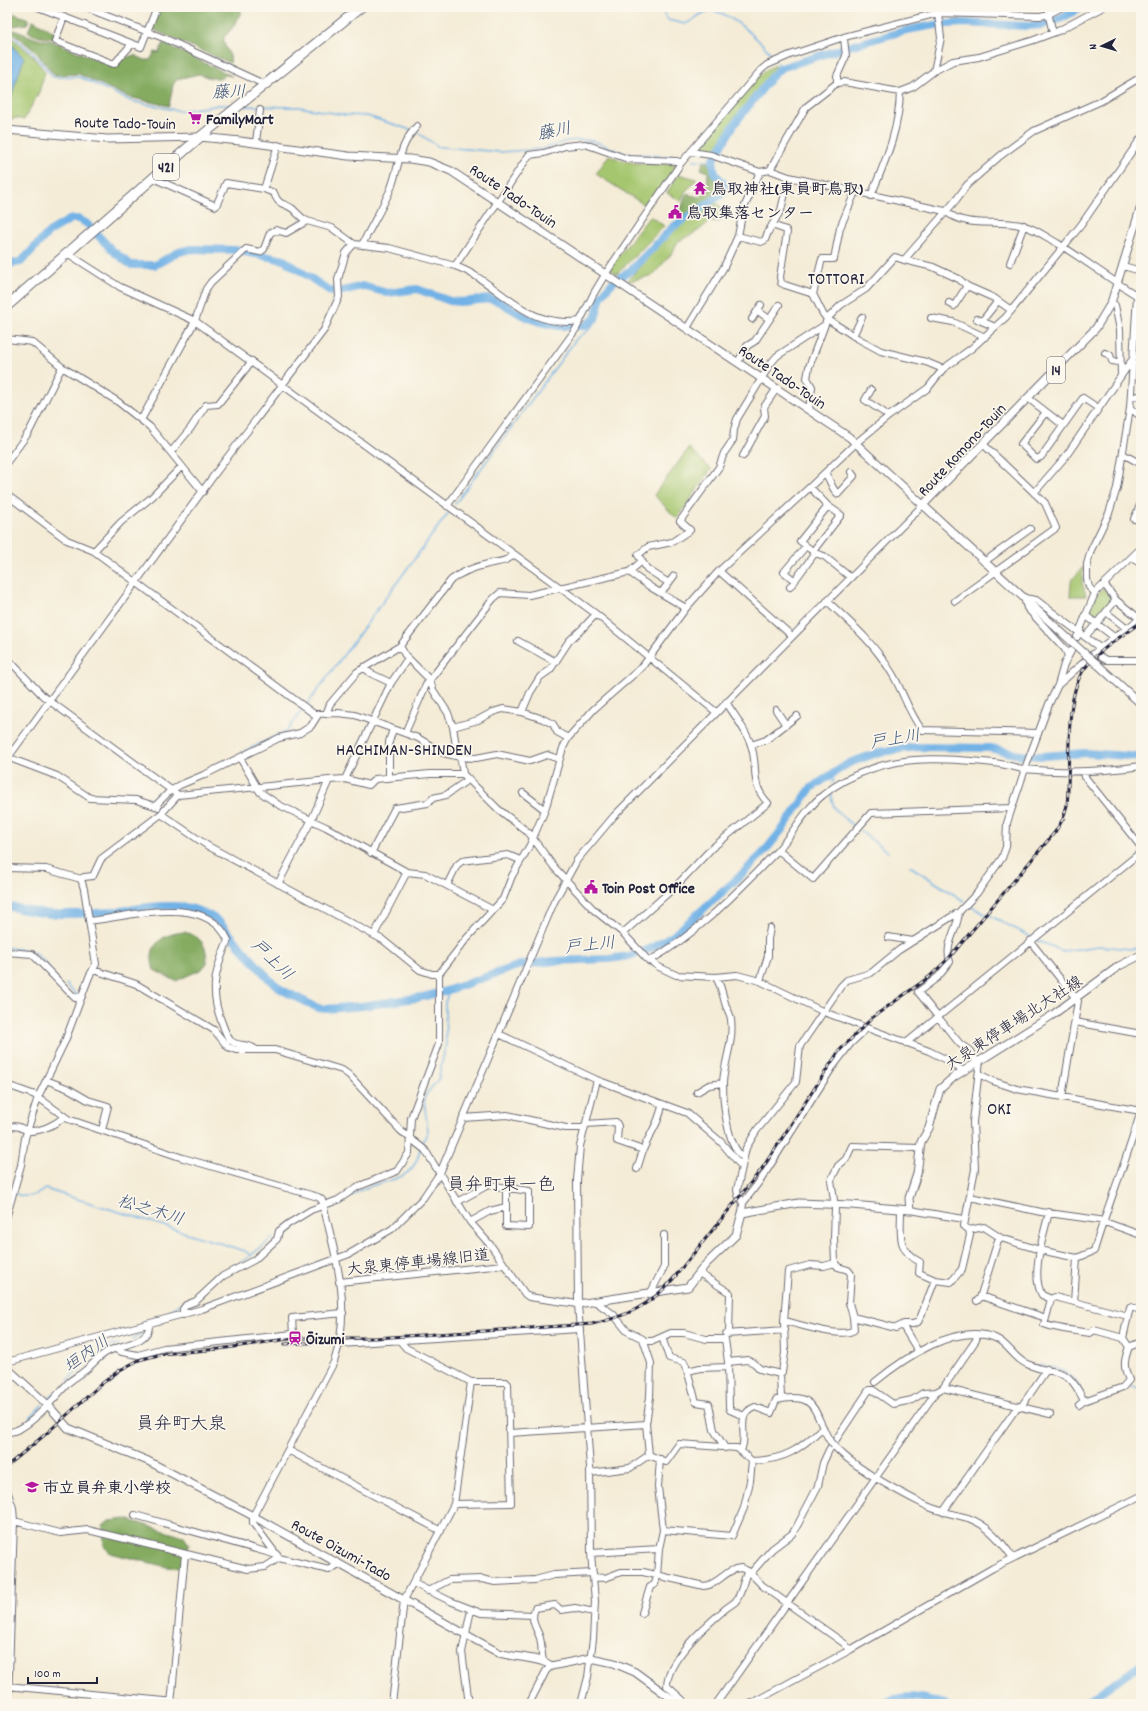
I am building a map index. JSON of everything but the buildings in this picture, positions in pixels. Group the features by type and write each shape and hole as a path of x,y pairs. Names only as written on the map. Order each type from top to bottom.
{"highway":[{"name":"421","path":"7,306 200,137 361,7"}],"main road":[{"name":"Route Tado-Touin","path":"7,130 107,139 200,137 256,142 348,156 398,158 429,162 441,166 452,171 856,442 923,505"},
{"name":"Route Komono-Touin","path":"1141,206 1111,303 1096,328 923,505 1084,653 1099,661 1141,704"},
{"name":"大泉東停車場北大社線","path":"910,1210 909,1198 917,1174 919,1148 929,1128 935,1101 940,1089 947,1081 1051,1016 1119,966 1141,955"},
{"path":"578,1304 688,1287 706,1264 736,1235 742,1213 789,1204 834,1204 910,1210"},
{"name":"Route Oizumi-Tado","path":"7,1368 48,1405 68,1428 148,1461 253,1516 499,1653 519,1658 543,1660"},
{"path":"543,1660 551,1666 590,1658 614,1663 635,1672 679,1704"}],"street":[{"path":"38,7 141,47 157,7"},
{"path":"84,7 147,32 266,85"},
{"path":"1049,7 1052,30"},
{"path":"447,506 579,324 594,292 608,275 682,162 753,78 767,65 844,37 938,14 1049,16 1062,7"},
{"path":"770,170 806,107 837,83 844,82 900,92 913,87 934,71 952,61 979,57 1052,30 1103,7"},
{"path":"934,71 941,32 938,14"},
{"path":"64,17 55,41 114,64 132,44"},
{"path":"837,83 837,76 846,56 844,39"},
{"path":"904,260 978,173 1034,130 1101,101 1141,77"},
{"path":"871,196 889,154 896,127 900,92"},
{"path":"256,142 260,110"},
{"path":"362,245 392,186 398,158 410,134 416,127"},
{"path":"183,1315 183,1309 186,1305 196,1300 223,1276 254,1260 278,1235 310,1210 338,1200 368,1182 389,1176 397,1171 409,1152 412,1141 411,1118 439,1044 439,974 467,938 503,899 520,860 530,845 544,810 559,759 568,738 594,709 642,667 686,608 719,571 810,488 856,442 888,416 928,388 943,369 972,348 995,327 1065,246 1141,138"},
{"path":"455,266 529,155 544,154 565,146 585,144 628,160 682,162"},
{"path":"264,189 278,145"},
{"path":"690,153 711,155 760,172 770,170 789,177 945,211 953,217 978,223 1024,225 1065,246 1118,284 1139,297 1130,408 1117,488 1109,513 1091,550 1087,564 1087,579 1089,587 1095,593"},
{"path":"687,328 724,267 738,236 743,210 760,172"},
{"path":"738,236 761,242 765,240 781,210 789,177"},
{"path":"153,178 216,206 226,183 264,189 274,193 280,203 293,209 297,216 307,221 332,228 354,244 389,248 455,266 473,273 524,311 558,322 579,324"},
{"path":"855,192 840,228 834,259 822,259 813,294 823,314 853,336 882,351 926,362 943,369"},
{"path":"141,420 195,320 206,289 211,282 243,253 260,252 264,249 270,233 276,230 286,233 307,221"},
{"path":"772,225 786,230 787,232 780,277 781,283 813,294"},
{"path":"1010,263 1024,225"},
{"path":"354,244 346,253 338,279 338,300 324,330 282,384 8,758 57,776 90,798 131,799 156,805 162,812 208,846 374,935 389,944 420,970 432,974 439,974"},
{"path":"67,253 120,287 195,320 596,614 716,712"},
{"path":"809,410 812,387 807,378 809,367 827,318 841,305 866,289 895,257 933,267 959,279 967,286 998,301 1011,310"},
{"path":"1123,266 1141,271"},
{"path":"949,303 954,306 967,286"},
{"path":"995,327 979,320 998,301"},
{"path":"1111,303 1115,305 1120,330 1119,362 1121,376"},
{"path":"738,362 747,346 755,341 779,305"},
{"path":"752,319 759,308 769,319"},
{"path":"853,336 862,317"},
{"path":"931,318 953,322 985,337"},
{"path":"669,583 647,569 638,555 648,547 672,542 690,530 680,521 719,467 724,453 733,440 737,419 762,378 777,356 823,326"},
{"path":"7,338 32,342 62,367 117,401 150,427 203,492"},
{"path":"1105,353 1110,355 1112,361 1119,362"},
{"path":"1034,493 1066,456 1134,358"},
{"path":"171,452 190,429 206,405 218,404 252,361"},
{"path":"7,462 29,432 62,367"},
{"path":"743,456 765,416 764,407 777,388"},
{"path":"871,390 862,401 888,416"},
{"path":"1131,398 1141,395"},
{"path":"1028,398 1063,425"},
{"path":"1046,412 1022,444 1036,459 1040,457 1083,398 1098,408"},
{"path":"1130,408 1141,417"},
{"path":"955,601 1055,530 1055,525 1045,503 983,444"},
{"path":"1123,454 1141,464"},
{"path":"94,551 121,522 152,497 182,466"},
{"path":"825,473 830,479 834,491 838,494 854,476 851,472"},
{"path":"790,587 841,515 828,506 810,488"},
{"path":"7,495 44,520 67,540 94,551 314,714 349,714 405,733 426,742 443,753 460,757 476,758 499,754 530,761 547,755 559,759"},
{"path":"1134,519 1141,504"},
{"path":"7,1085 37,1096 64,1117 183,1158 318,1197 322,1200 337,1258 364,1246 392,1229 423,1198 440,1173 534,949 566,879 577,860 614,816 923,505"},
{"path":"828,506 800,541 814,552 824,556 850,577"},
{"path":"984,562 1030,529"},
{"path":"795,580 784,572 806,546"},
{"path":"1078,635 1095,593 1141,548"},
{"path":"326,714 330,704 352,676 364,667 400,646 451,580 459,574 490,563 499,563 508,560 514,555"},
{"path":"1133,556 1141,565"},
{"path":"405,733 420,697 430,680 493,598 500,593 529,594 629,572 642,561"},
{"path":"719,571 792,636"},
{"path":"629,572 686,608"},
{"path":"661,593 674,576"},
{"path":"1058,685 1100,648 1140,618 1116,600 1104,584"},
{"path":"743,1203 737,1190 746,1148 757,1130 796,1082 800,1046 845,982 871,973 913,941 959,912 976,893 1004,852 1006,830 1012,808 1049,704 1058,685 1064,664 1070,654 1027,608 1024,598 1036,600 1078,635 1085,637 1100,648"},
{"path":"1085,637 1116,600"},
{"path":"827,601 865,636 876,649 893,675 922,730 1038,734"},
{"path":"1106,612 1126,628"},
{"path":"522,712 530,693 540,677 550,670 569,641 596,614"},
{"path":"1086,615 1114,637"},
{"path":"518,641 556,662"},
{"path":"400,646 408,658 430,680 433,690 453,726 463,774"},
{"path":"7,658 50,701 172,790 178,796"},
{"path":"345,779 391,683 408,658"},
{"path":"1099,661 1141,660"},
{"path":"364,667 370,672 391,683"},
{"path":"623,933 676,886 712,848 768,803 757,788 751,745 742,726 726,702"},
{"path":"453,726 478,720 501,709 522,712 550,723 557,732 568,738"},
{"path":"776,710 786,725"},
{"path":"156,805 172,790 279,738 300,733 311,726 318,715"},
{"path":"751,745 766,740 797,716"},
{"path":"389,778 389,742 393,729"},
{"path":"240,758 258,788 279,805 407,872 425,874 493,910"},
{"path":"648,960 677,944 726,904 778,850 822,796 842,783 871,769 902,761 945,760 995,763 1084,772 1141,766"},
{"path":"1084,772 1085,777 1141,847"},
{"path":"7,868 46,869 81,879 84,877 93,876 101,859 162,812 178,796 329,780 345,779 369,785 375,779 430,774 463,774 498,809 519,825 532,838 554,867 594,910 623,933 648,960 676,975 716,977 737,975 760,981 824,1012 949,1061 963,1071"},
{"path":"371,853 395,808 428,803 433,798 444,796 469,779"},
{"path":"278,884 311,821 329,780"},
{"path":"523,793 544,810"},
{"path":"778,850 813,879 871,813 1012,808"},
{"path":"906,1043 1141,852"},
{"path":"447,885 457,865 462,861 508,855 520,860"},
{"path":"374,935 407,872"},
{"path":"7,1215 26,1129 37,1096 65,1041 89,977 94,970 96,955 81,879"},
{"path":"89,920 172,910 188,912 208,919 220,927 228,940 216,973 214,998 216,1007 230,1040 235,1044 252,1046 256,1050"},
{"path":"959,912 950,941 948,956 950,962 938,977 918,992 960,1044 969,1050 978,1061 979,1074 973,1122 975,1169 964,1219 964,1226 969,1230 984,1227 999,1237 1040,1250 1077,1258 1094,1251 1103,1221 1133,1140 1141,1110 1017,1089 993,1081 979,1074"},
{"path":"760,981 768,956 770,928"},
{"path":"888,937 913,941"},
{"path":"1030,941 1078,1001 1062,1097"},
{"path":"7,952 32,954 75,998 82,996"},
{"path":"94,970 136,984 214,1030 228,1047 236,1050 275,1050 342,1070 349,1075 412,1141 423,1148 470,1222 492,1247 503,1265"},
{"path":"716,977 724,992 724,1002 731,1019 731,1036 723,1083 730,1138 734,1147 743,1157"},
{"path":"1075,1022 1141,1034"},
{"path":"742,1213 743,1203 762,1178 832,1068 851,1043 866,1029"},
{"path":"499,1034 597,1080 691,1116 724,1146 742,1167"},
{"path":"46,1080 69,1089 88,1100 108,1106 102,1130"},
{"path":"581,1704 588,1677 594,1639 595,1601 591,1553 590,1473 579,1329 577,1180 585,1126 597,1080"},
{"path":"697,1092 709,1085 723,1083"},
{"path":"637,1169 648,1137 654,1130 662,1105"},
{"path":"463,1118 507,1115 566,1128 616,1122 618,1126 617,1141 643,1150"},
{"path":"7,1127 16,1125 26,1129 37,1130 45,1128 64,1117"},
{"path":"784,1320 828,1332 850,1332 854,1330 853,1317 849,1303 851,1274 848,1270 838,1267 836,1263 834,1248 834,1204 831,1180 838,1166 846,1160 852,1146 919,1148"},
{"path":"457,1202 488,1185 529,1191 529,1227 506,1226 506,1188"},
{"path":"970,1197 1103,1221 1141,1235"},
{"path":"470,1222 490,1211 506,1208"},
{"path":"901,1210 901,1235 905,1252 909,1257 920,1262 919,1273 935,1280 951,1282 962,1269 968,1249 969,1230"},
{"path":"910,1210 964,1219"},
{"path":"1049,1212 1040,1250 1037,1282 1042,1295 1051,1299 1055,1297 1128,1316"},
{"path":"650,1294 664,1267 664,1235"},
{"path":"999,1237 979,1298 1046,1318"},
{"name":"大泉東停車場線旧道","path":"7,1362 183,1315 337,1258 340,1282 503,1265 527,1296 578,1304"},
{"path":"1074,1302 1077,1258"},
{"path":"782,1398 780,1374 782,1372 785,1354 784,1320 788,1270 810,1265 824,1266 836,1263"},
{"path":"699,1274 730,1293 732,1305 729,1333 726,1334 725,1340 728,1365 730,1410 744,1416"},
{"path":"853,1317 882,1323 896,1328 904,1324 913,1324 918,1322 935,1280"},
{"path":"278,1557 253,1523 253,1516 334,1362 340,1344 343,1313 340,1282"},
{"path":"1051,1299 1044,1324 1055,1329 1067,1328 1090,1333 1094,1330 1123,1338 1129,1347"},
{"path":"596,1302 613,1314 628,1331 644,1341 653,1341 670,1333 684,1333 706,1339 725,1340"},
{"path":"1123,1338 1130,1307 1141,1310"},
{"path":"115,1349 138,1355 170,1348 293,1334 292,1318 343,1313"},
{"path":"7,1440 9,1432 30,1422 69,1382 94,1364 104,1354 110,1350 130,1345 145,1335 150,1329 149,1324"},
{"path":"904,1324 904,1328 918,1350"},
{"path":"340,1344 400,1342 579,1329"},
{"path":"729,1333 785,1330"},
{"path":"687,1704 667,1686 670,1669 691,1643 723,1610 735,1602 741,1593 750,1572 772,1549 792,1534 818,1486 823,1463 869,1390 873,1390 893,1404 912,1400 923,1393 936,1392 943,1388 978,1335"},
{"path":"874,1382 918,1350 947,1338 978,1335 994,1337 1004,1343 1018,1359 1028,1364 1059,1371 1071,1378 1076,1385 1081,1403 1123,1387 1129,1380 1125,1372 1124,1361 1129,1347 1141,1342"},
{"path":"662,1337 668,1358 684,1362 688,1371 696,1402 709,1404 709,1412 714,1430 725,1448"},
{"path":"644,1341 651,1363 650,1397 646,1424 649,1455"},
{"path":"400,1342 406,1348 471,1382 507,1382 510,1433 511,1503 454,1504"},
{"path":"688,1371 728,1365 748,1360 760,1369 780,1374"},
{"path":"943,1512 1047,1369"},
{"path":"392,1704 404,1600 454,1504 471,1382"},
{"path":"943,1388 1050,1414"},
{"path":"716,1704 788,1604 936,1392"},
{"path":"741,1450 744,1416 747,1410 755,1407 771,1413 776,1400 782,1398 802,1398 809,1401 814,1407 830,1441 843,1456 876,1478 927,1506 969,1519 986,1528 1001,1541 1013,1558"},
{"path":"510,1433 646,1424"},
{"path":"649,1455 666,1462 680,1444 741,1450 752,1460 771,1460 787,1455 797,1449 823,1427"},
{"path":"288,1450 441,1531"},
{"path":"590,1473 628,1469 649,1455"},
{"path":"642,1613 650,1586 655,1584 663,1530 658,1487 660,1459"},
{"path":"663,1530 732,1536 744,1508 750,1481 752,1460"},
{"path":"7,1490 14,1508 14,1521 10,1540 8,1704"},
{"path":"750,1704 850,1650 1013,1558 1141,1496"},
{"path":"134,1515 278,1557 329,1570 339,1564"},
{"path":"14,1521 60,1533 88,1530 248,1569 266,1567 278,1557"},
{"path":"591,1553 659,1549"},
{"path":"171,1703 185,1554"},
{"path":"428,1591 449,1580 482,1579 495,1582 535,1580 554,1575 593,1575 605,1578 621,1572 643,1572 704,1586 711,1586 734,1569 741,1568 750,1572 763,1586 845,1644 850,1650"},
{"path":"414,1583 428,1591 471,1610 494,1614 514,1613 533,1615"},
{"path":"543,1660 540,1637 536,1632 533,1615 535,1608 538,1606 555,1605 560,1610 575,1608 594,1612"},
{"path":"469,1704 462,1652 471,1610"},
{"path":"529,1704 546,1671 551,1666"},
{"path":"8,1686 171,1703 196,1704"}],"green space":[{"path":"159,7 242,7 236,23 224,37 224,41 231,59 230,63 154,30 152,25"},
{"path":"7,11 29,19 27,24 13,26 9,30 7,28"},
{"path":"33,20 54,32 54,39 37,36 28,31"},
{"path":"14,30 37,39 52,41 114,67 120,60 134,55 145,60 150,60 155,52 159,53 163,43 232,76 225,75 222,78 210,78 199,74 177,79 173,85 169,106 128,97 79,74 54,75 36,52 11,31"},
{"path":"7,34 32,55 45,72 39,92 24,120 17,118 7,120"},
{"path":"776,65 778,69 772,74 737,117 725,133 714,152 697,149 723,115 745,90 766,70"},
{"path":"609,155 617,159 634,163 677,164 648,207 596,174"},
{"path":"703,162 712,162 714,177 723,192 677,221 686,194 699,197 707,189 708,172 701,169"},
{"path":"678,174 697,179 685,192 681,201 667,193"},
{"path":"714,201 723,209 720,222 710,221 698,231 677,242 673,252 653,275 627,282 669,230"},
{"path":"650,216 664,226 617,274 609,268"},
{"path":"689,448 711,469 677,519 654,495"},
{"path":"1083,567 1082,582 1086,596 1070,596 1071,581"},
{"path":"1103,588 1113,600 1096,619 1089,613 1095,597"},
{"path":"184,932 195,936 202,942 206,951 207,963 202,969 176,981 154,970 152,954 157,943 162,939 168,935"},
{"path":"126,1519 184,1537 189,1544 185,1563 180,1568 167,1567 110,1553 104,1546 103,1526 109,1521"}],"water":[{"path":"7,43 12,47 13,45 24,58 7,109"}],"waterway":[{"path":"659,7 668,20 685,24 708,11 720,13 747,30 776,60"},
{"path":"7,264 21,262 49,232 71,219 78,219 86,223 113,251 131,265 155,265 179,252 191,249 236,250 284,260 330,291 343,291 362,286 388,293 417,289 450,301 460,302 490,299 500,302 522,315 537,321 558,326 584,326 595,319 601,296 612,283 631,270 673,227 721,195 724,191 723,182 715,174 713,160 735,123 774,74 781,68 907,30 935,25 963,23 1027,26 1042,25 1062,18 1081,7"},
{"name":"藤川","path":"7,31 33,53 53,77 80,77 131,101 180,111 219,105 234,105"},
{"name":"藤川","path":"778,63 781,68"},
{"name":"藤川","path":"244,106 299,107 345,115 367,116 411,130"},
{"name":"藤川","path":"415,131 439,147 500,152 542,149 567,141 580,140 594,141 625,154 684,157"},
{"name":"藤川","path":"693,160 713,160"},
{"path":"455,504 577,338 591,328 595,319"},
{"path":"306,706 449,512"},
{"path":"243,752 288,730 303,709"},
{"name":"戸上川","path":"7,906 50,914 85,914 159,906 184,907 196,910 219,922 270,980 282,990 318,1008 326,1009 362,1006 422,997 449,990 520,965 554,961 609,959 629,956 649,949 673,936 738,878 765,851 811,788 849,763 880,752 917,747 990,748 1020,755 1043,756 1085,753 1141,757"},
{"path":"830,775 834,781 832,783"},
{"path":"831,794 832,801 838,813 854,827"},
{"path":"860,831 888,852"},
{"path":"910,866 964,901"},
{"path":"970,906 985,914"},
{"path":"987,914 1031,937"},
{"path":"1036,940 1063,951 1099,946 1131,949 1141,947"},
{"path":"7,948 30,951 38,956 48,966"},
{"path":"66,984 77,996"},
{"path":"422,1144 428,1131 424,1100 426,1094 438,1080 446,1044 445,1003 449,990"},
{"path":"326,1210 363,1189 399,1178 406,1174 417,1160 420,1149"},
{"name":"松之木川","path":"16,1194 20,1196 31,1196 45,1189 245,1251 250,1255"},
{"name":"松之木川","path":"7,1190 12,1192"},
{"path":"281,1235 309,1217 322,1211"},
{"name":"垣内川","path":"224,1272 241,1263 273,1238"},
{"name":"垣内川","path":"165,1315 184,1301 198,1296"},
{"name":"垣内川","path":"132,1340 143,1333"},
{"name":"垣内川","path":"107,1349 110,1346 119,1344"},
{"path":"1037,1365 1062,1370 1072,1377 1080,1387"},
{"name":"垣内川","path":"68,1380 77,1371 82,1370"},
{"path":"1130,1386 1141,1390"},
{"name":"垣内川","path":"47,1401 56,1392"},
{"name":"垣内川","path":"29,1419 42,1405"},
{"path":"1082,1704 1141,1665"},
{"path":"880,1704 905,1697 920,1698 945,1704"}],"railway":[{"path":"7,1466 47,1433 100,1385 120,1370 139,1360 162,1354 219,1349 295,1338 375,1338 592,1324 626,1314 646,1303 673,1279 761,1170 839,1051 873,1017 929,977 949,958 1055,832 1063,819 1067,805 1069,734 1073,696 1078,681 1085,668 1097,655 1141,622"},
{"path":"285,1344 325,1342"}],"place":[{"name":"FamilyMart","path":"195,118"},
{"name":"鳥取神社(東員町鳥取)","path":"700,188"},
{"name":"鳥取集落センター","path":"675,212"},
{"name":"Toin Post Office","path":"591,887"},
{"name":"Ōizumi","path":"295,1338"},
{"name":"市立員弁東小学校","path":"32,1487"}],"district":[{"name":"TOTTORI","path":"836,278"},
{"name":"HACHIMAN-SHINDEN","path":"404,749"},
{"name":"OKI","path":"999,1108"},
{"name":"員弁町東一色","path":"501,1184"},
{"name":"員弁町大泉","path":"181,1423"}]}
